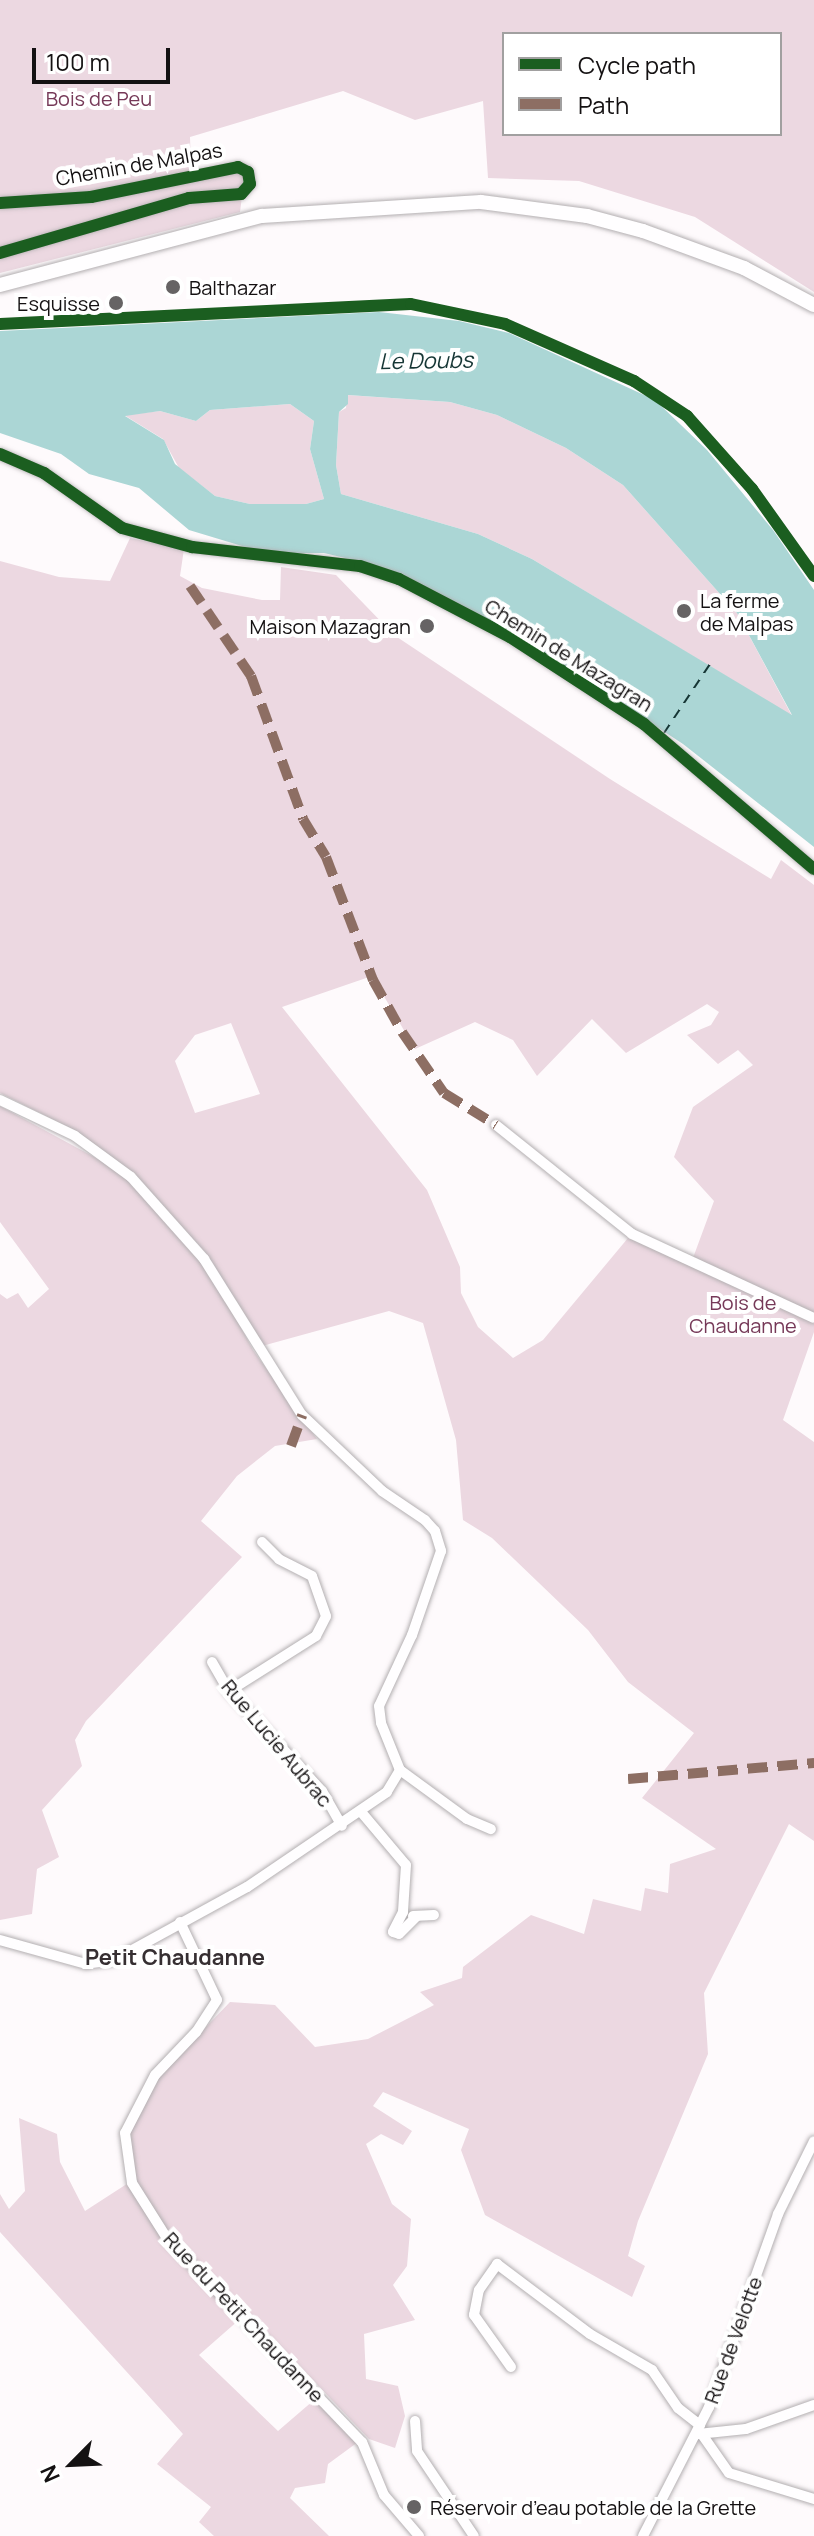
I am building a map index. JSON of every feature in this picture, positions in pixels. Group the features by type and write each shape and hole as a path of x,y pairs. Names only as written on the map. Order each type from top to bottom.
{"main road":[{"path":"0,285 262,216 481,202 587,216 643,231 744,268 814,305"}],"street":[{"name":"Chemin de Malpas","path":"0,203 91,197 238,167 248,172 250,184 241,194 189,198 0,253"},
{"name":"Chemin de Mazagran","path":"0,454 44,473 122,528 192,547 360,566 399,579 510,637 644,724 814,869"},
{"path":"0,1100 75,1136 131,1177 204,1259 302,1415 382,1491 435,1531 439,1563 379,1706 381,1723 400,1770 467,1819 491,1829"},
{"path":"496,1125 632,1234 814,1318"},
{"path":"229,1691 316,1636 326,1616 312,1576 279,1559 262,1542"},
{"name":"Rue Lucie Aubrac","path":"212,1662 229,1691 322,1791 342,1826"},
{"path":"0,1940 99,1965 247,1887 342,1826 387,1792 400,1770"},
{"path":"362,1813 405,1860 403,1912 393,1928 395,1934 416,1917"},
{"path":"403,1912 416,1917 434,1915"},
{"name":"Rue du Petit Chaudanne","path":"180,1922 217,2000 196,2032 155,2075 125,2133 132,2183 168,2240 362,2442 384,2495 419,2536"},
{"name":"Rue de Velotte","path":"643,2536 700,2431 778,2214 814,2141"},
{"path":"511,2367 474,2315 479,2290 497,2264 590,2334 652,2370 729,2473 814,2499"},
{"path":"700,2431 746,2429 814,2405"},
{"path":"415,2421 417,2451 474,2536"}],"green space":[{"name":"Bois de Peu","path":"0,0 814,0 814,292 695,217 579,181 488,178 483,101 415,120 343,91 190,137 191,168 245,173 240,212 0,273"},
{"path":"347,395 450,402 497,415 566,448 623,485 737,613 792,716 532,559 478,534 341,494 336,465 339,412 346,408"},
{"path":"290,404 314,421 310,449 324,499 306,504 250,504 215,496 179,468 163,439 124,415 160,411 196,421 210,410"},
{"name":"Bois de Chaudanne","path":"130,538 184,549 180,576 202,588 262,600 280,600 281,567 336,575 394,635 610,779 771,879 781,860 814,885 814,1332 783,1420 814,1442 814,1841 789,1824 704,1993 708,2054 638,2221 628,2256 645,2266 632,2297 485,2215 461,2150 469,2129 383,2092 373,2106 412,2131 403,2145 381,2134 366,2144 392,2204 411,2219 407,2266 393,2285 415,2320 364,2334 366,2379 398,2386 405,2416 395,2448 369,2439 248,2312 199,2355 278,2431 314,2400 358,2442 328,2464 325,2483 295,2488 290,2498 329,2536 214,2536 199,2522 211,2507 157,2464 183,2434 0,2232 0,2194 9,2209 25,2191 19,2118 57,2134 60,2162 85,2211 136,2178 126,2138 161,2074 230,2002 275,2005 315,2047 368,2039 434,2005 420,1992 462,1978 463,1967 531,1915 584,1934 593,1899 641,1911 645,1888 668,1893 670,1864 716,1849 642,1798 694,1733 628,1682 588,1630 492,1538 463,1520 456,1440 423,1323 389,1311 262,1346 205,1252 132,1173 78,1132 0,1093 0,561 59,577 110,581","holes":["372,976 415,1049 475,1022 513,1040 537,1076 592,1019 626,1053 707,1004 719,1012 711,1025 687,1035 718,1064 738,1050 753,1065 693,1107 674,1157 714,1201 690,1266 628,1238 543,1340 513,1358 478,1327 461,1293 460,1267 427,1190 282,1007","231,1023 260,1094 195,1113 175,1061 195,1035"]},
{"path":"0,1106 131,1177 204,1259 253,1350 317,1439 275,1446 237,1476 201,1521 242,1557 86,1721 75,1740 82,1766 42,1810 59,1857 37,1869 32,1914 0,1920 0,1294 7,1299 18,1293 28,1308 49,1289 0,1222"}],"water":[{"name":"Le Doubs","path":"379,312 459,321 509,333 655,400 707,450 773,530 814,590 814,847 683,744 521,638 431,590 362,562 324,553 265,553 189,530 139,488 89,474 61,454 0,433 0,331","holes":["348,395 450,402 497,415 566,448 623,485 737,613 792,715 532,559 478,534 341,494 336,465 339,412 348,404","290,404 314,421 310,449 324,499 306,504 250,504 215,496 175,464 164,440 125,416 160,411 196,421 210,410"]}],"ferry route":[{"path":"664,733 712,661"}],"marked path":[{"path":"190,586 251,676 303,819 326,857 373,980 402,1032 444,1093 496,1125"},
{"path":"291,1446 302,1415"},
{"path":"628,1779 814,1763"}],"cycle path":[{"path":"0,203 91,197 238,167 248,172 250,184 241,194 189,198 0,253"},
{"path":"0,324 411,304 505,324 634,381 687,416 752,489 814,576"},
{"path":"0,454 44,473 122,528 192,547 360,566 399,579 510,637 644,724 814,869"}],"place":[{"name":"Balthazar","path":"173,287"},
{"name":"Esquisse","path":"116,303"},
{"name":"La ferme de Malpas","path":"684,611"},
{"name":"Maison Mazagran","path":"427,626"},
{"name":"Réservoir d’eau potable de la Grette","path":"414,2507"}],"district":[{"name":"Petit Chaudanne","path":"175,1958"}]}
